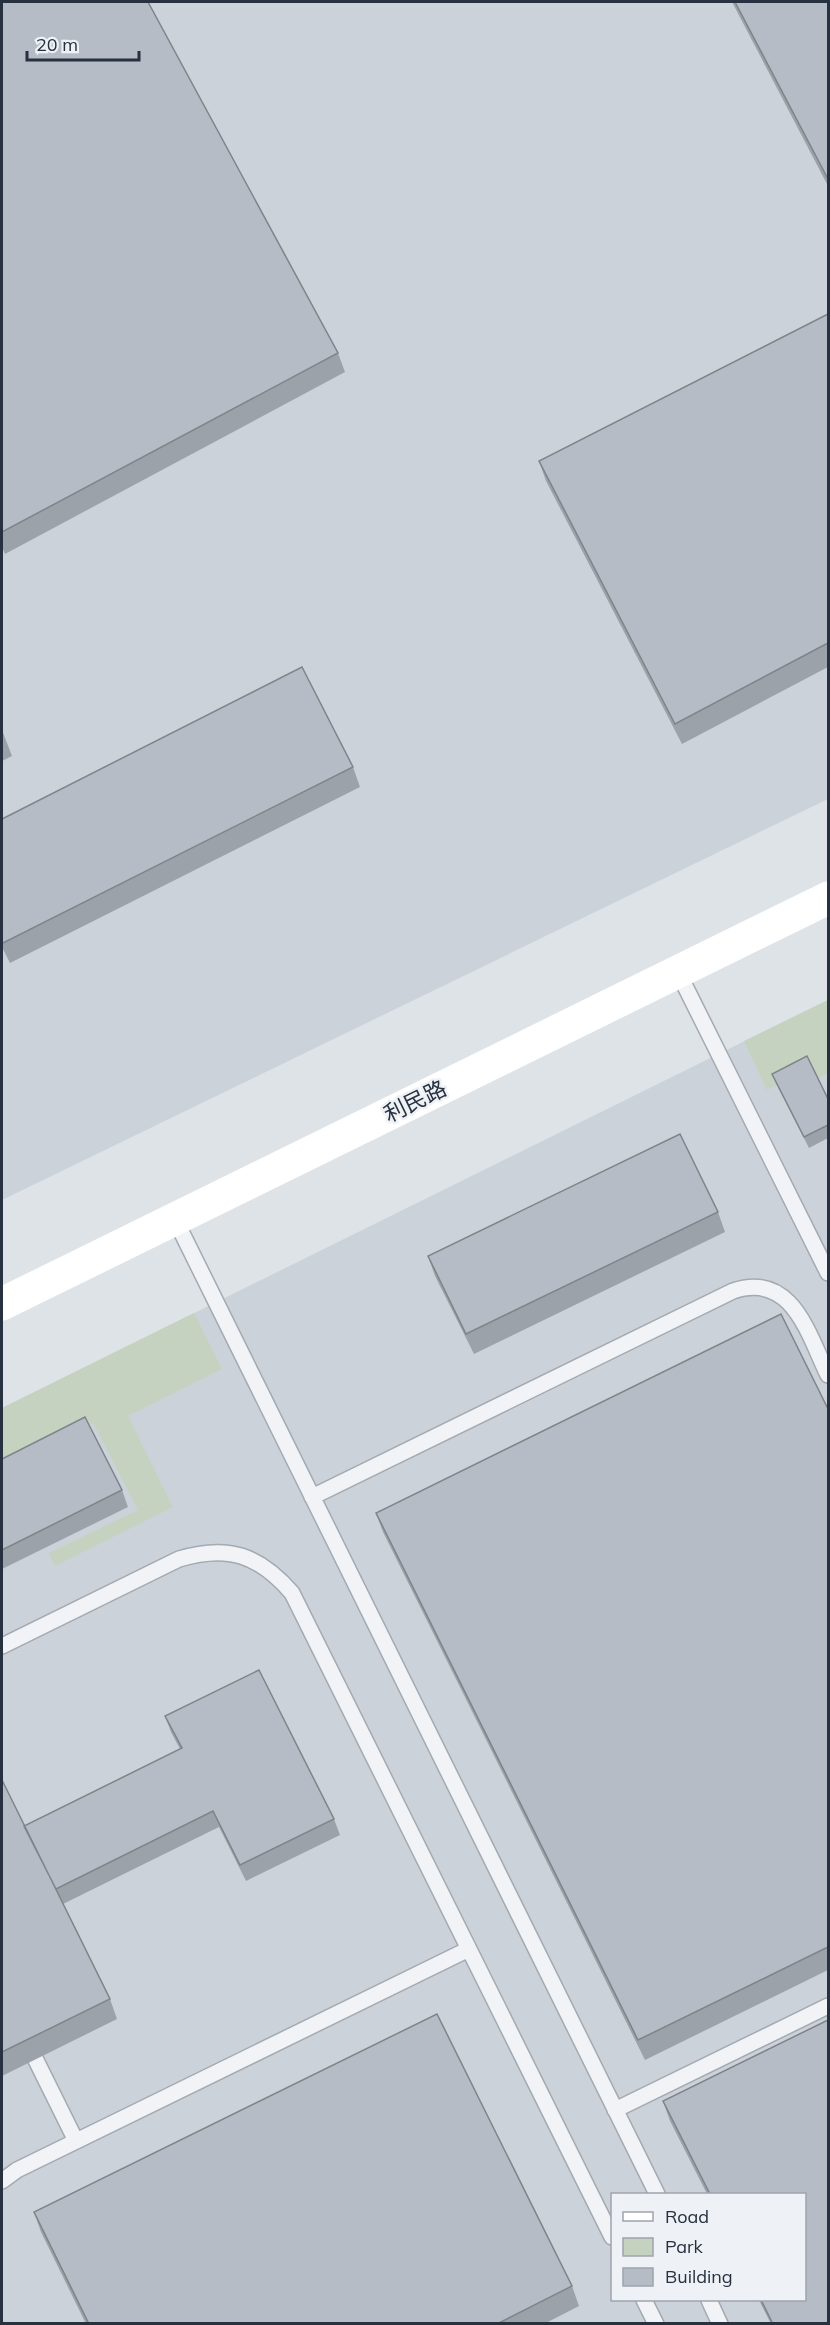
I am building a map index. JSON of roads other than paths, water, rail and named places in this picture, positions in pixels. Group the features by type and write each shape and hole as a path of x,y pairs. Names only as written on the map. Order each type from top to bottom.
{"main road":[{"name":"利民路","path":"2,1304 828,898"}],"lane":[{"path":"678,972 828,1273"},
{"path":"175,1219 656,2193"},
{"path":"312,1497 746,1286 759,1286 786,1297 795,1308 828,1375"},
{"path":"5,1643 187,1556 224,1552 262,1564 277,1576 292,1593 611,2235"},
{"path":"2,2181 17,2170 469,1949"},
{"path":"615,2110 828,2006"},
{"path":"21,2031 76,2141"},
{"path":"644,2301 656,2324"},
{"path":"709,2301 720,2324"}]}
